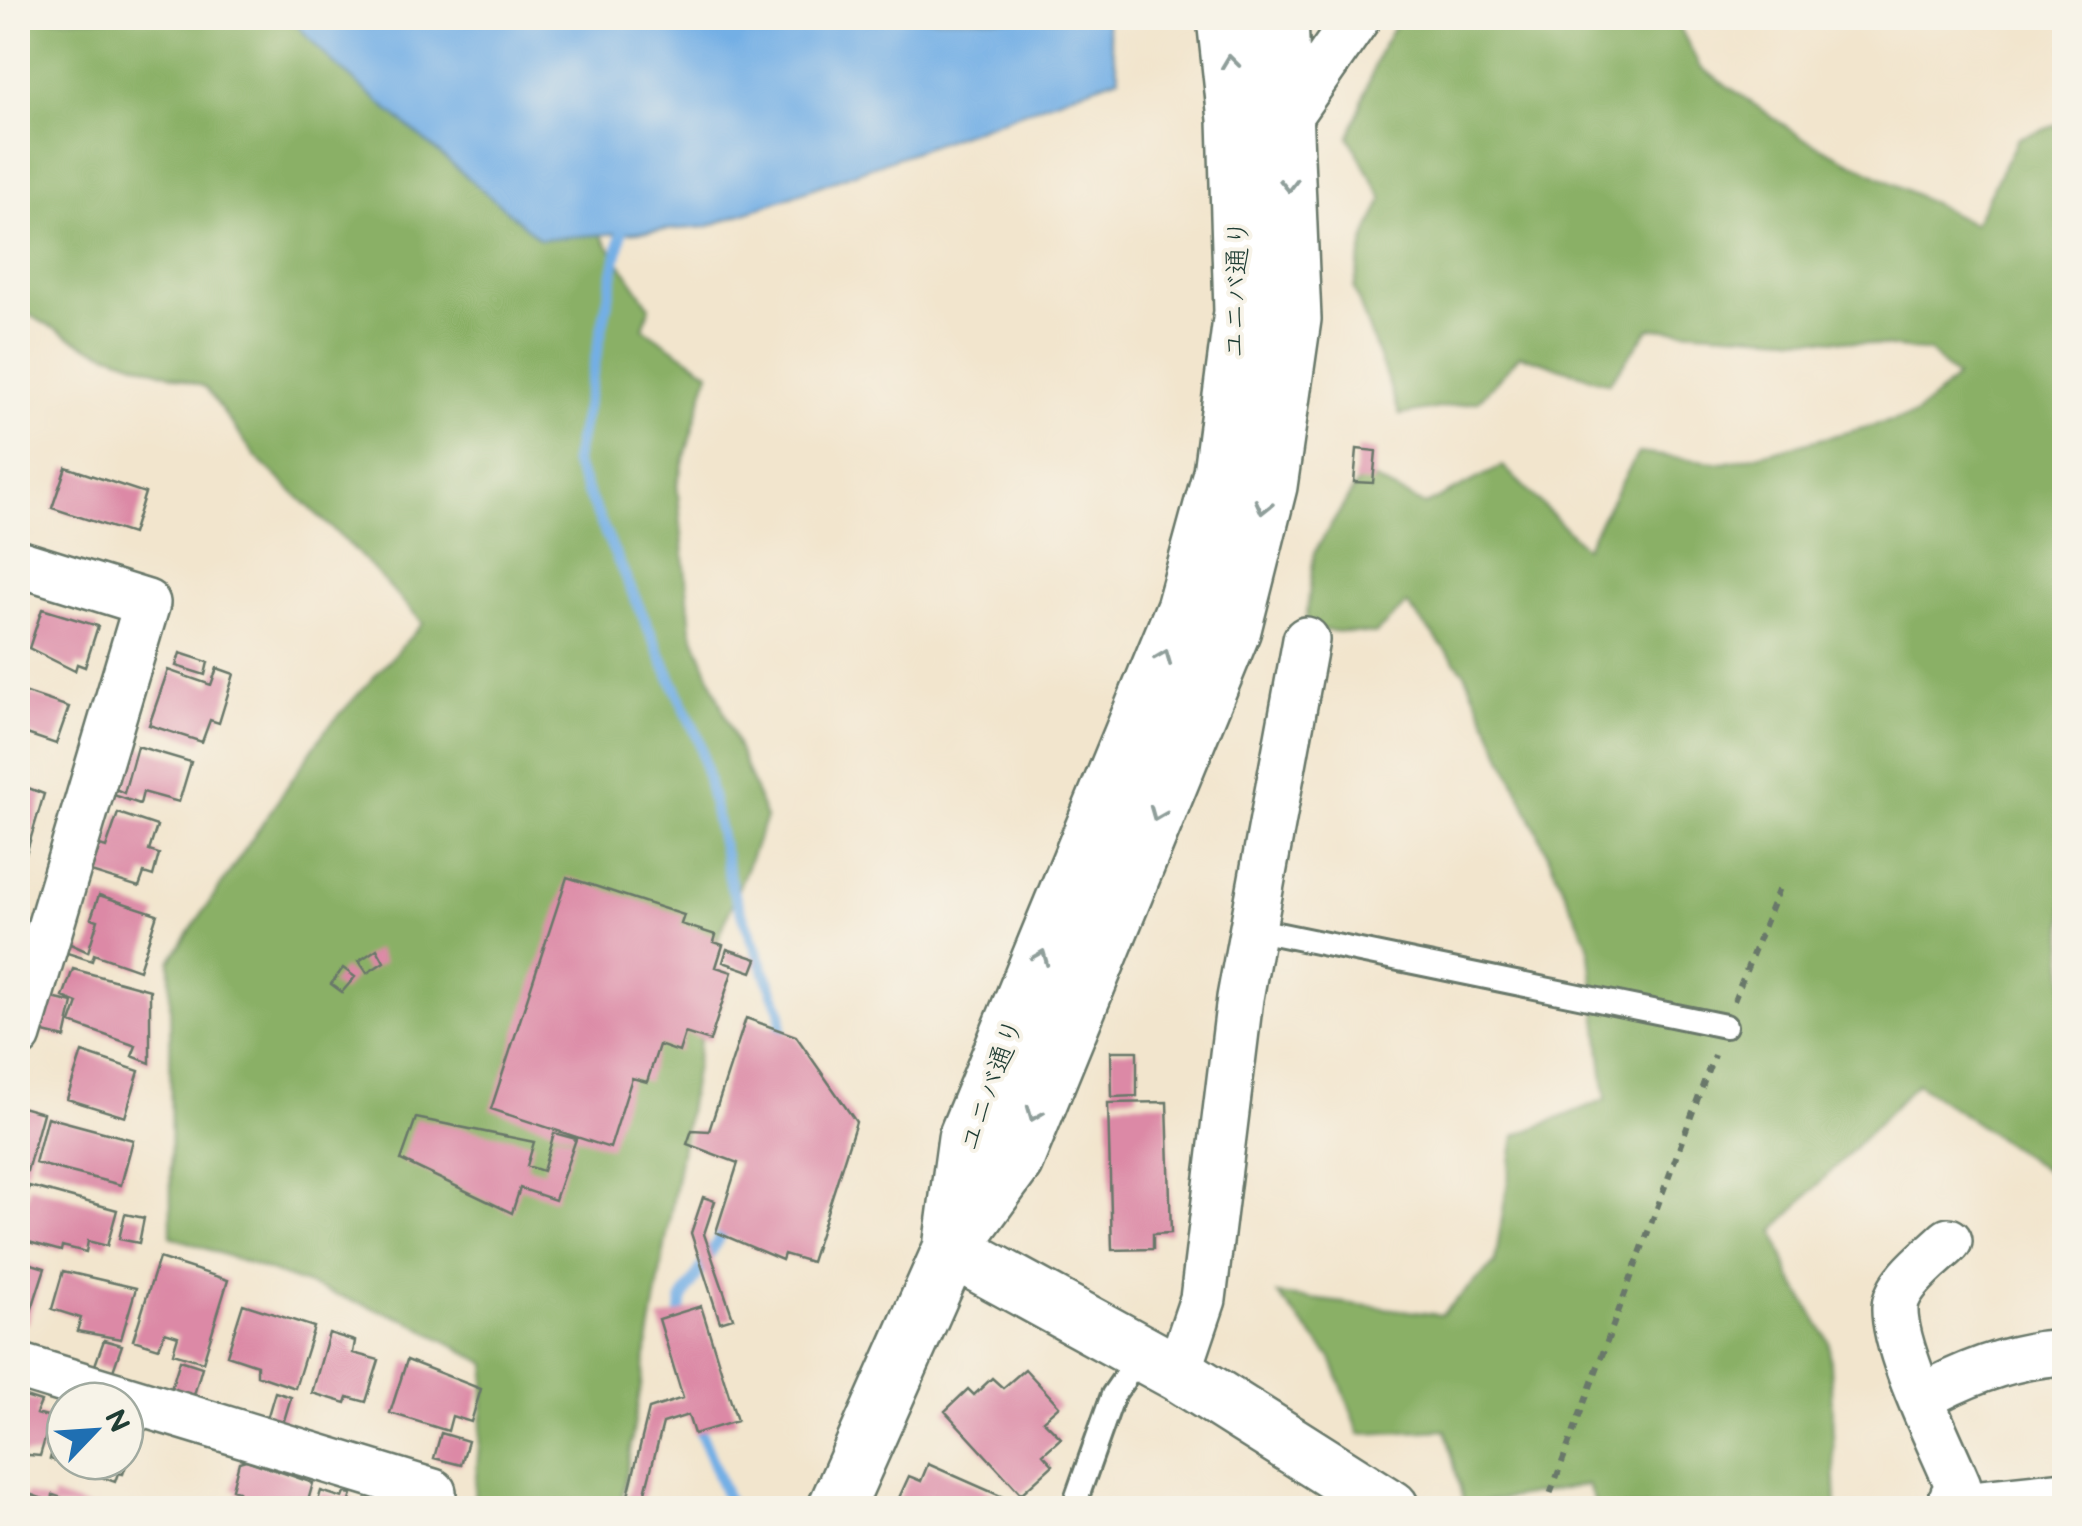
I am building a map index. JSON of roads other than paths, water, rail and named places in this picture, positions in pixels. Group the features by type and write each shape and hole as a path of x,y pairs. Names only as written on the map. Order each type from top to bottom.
{"street":[{"name":"ユニバ通り","path":"836,1508 952,1249 1015,1161 1233,629 1268,486 1293,319 1262,118 1224,18"},
{"name":"ユニバ通り","path":"1262,118 1280,18"},
{"path":"1262,118 1357,18"},
{"path":"18,563 148,603 18,1035"},
{"path":"1160,1363 1203,1299 1240,998 1306,640"},
{"path":"1949,1240 1903,1288 1895,1306 1909,1368 1958,1485 1951,1502 1972,1504 2064,1494"},
{"path":"952,1249 1160,1363 1391,1508"},
{"path":"1921,1398 1945,1384 2029,1354 2064,1352"},
{"path":"18,1366 434,1492 429,1508"}],"lane":[{"path":"1253,929 1725,1026"},
{"path":"1073,1508 1113,1395 1160,1363"}],"water":[{"path":"290,18 1105,18 1119,77 706,227 540,239 332,62"}],"waterway":[{"path":"624,222 574,463 699,740 732,889 781,1012 781,1043"},
{"path":"679,1325 682,1300 729,1222"},
{"path":"696,1421 731,1508"}]}
